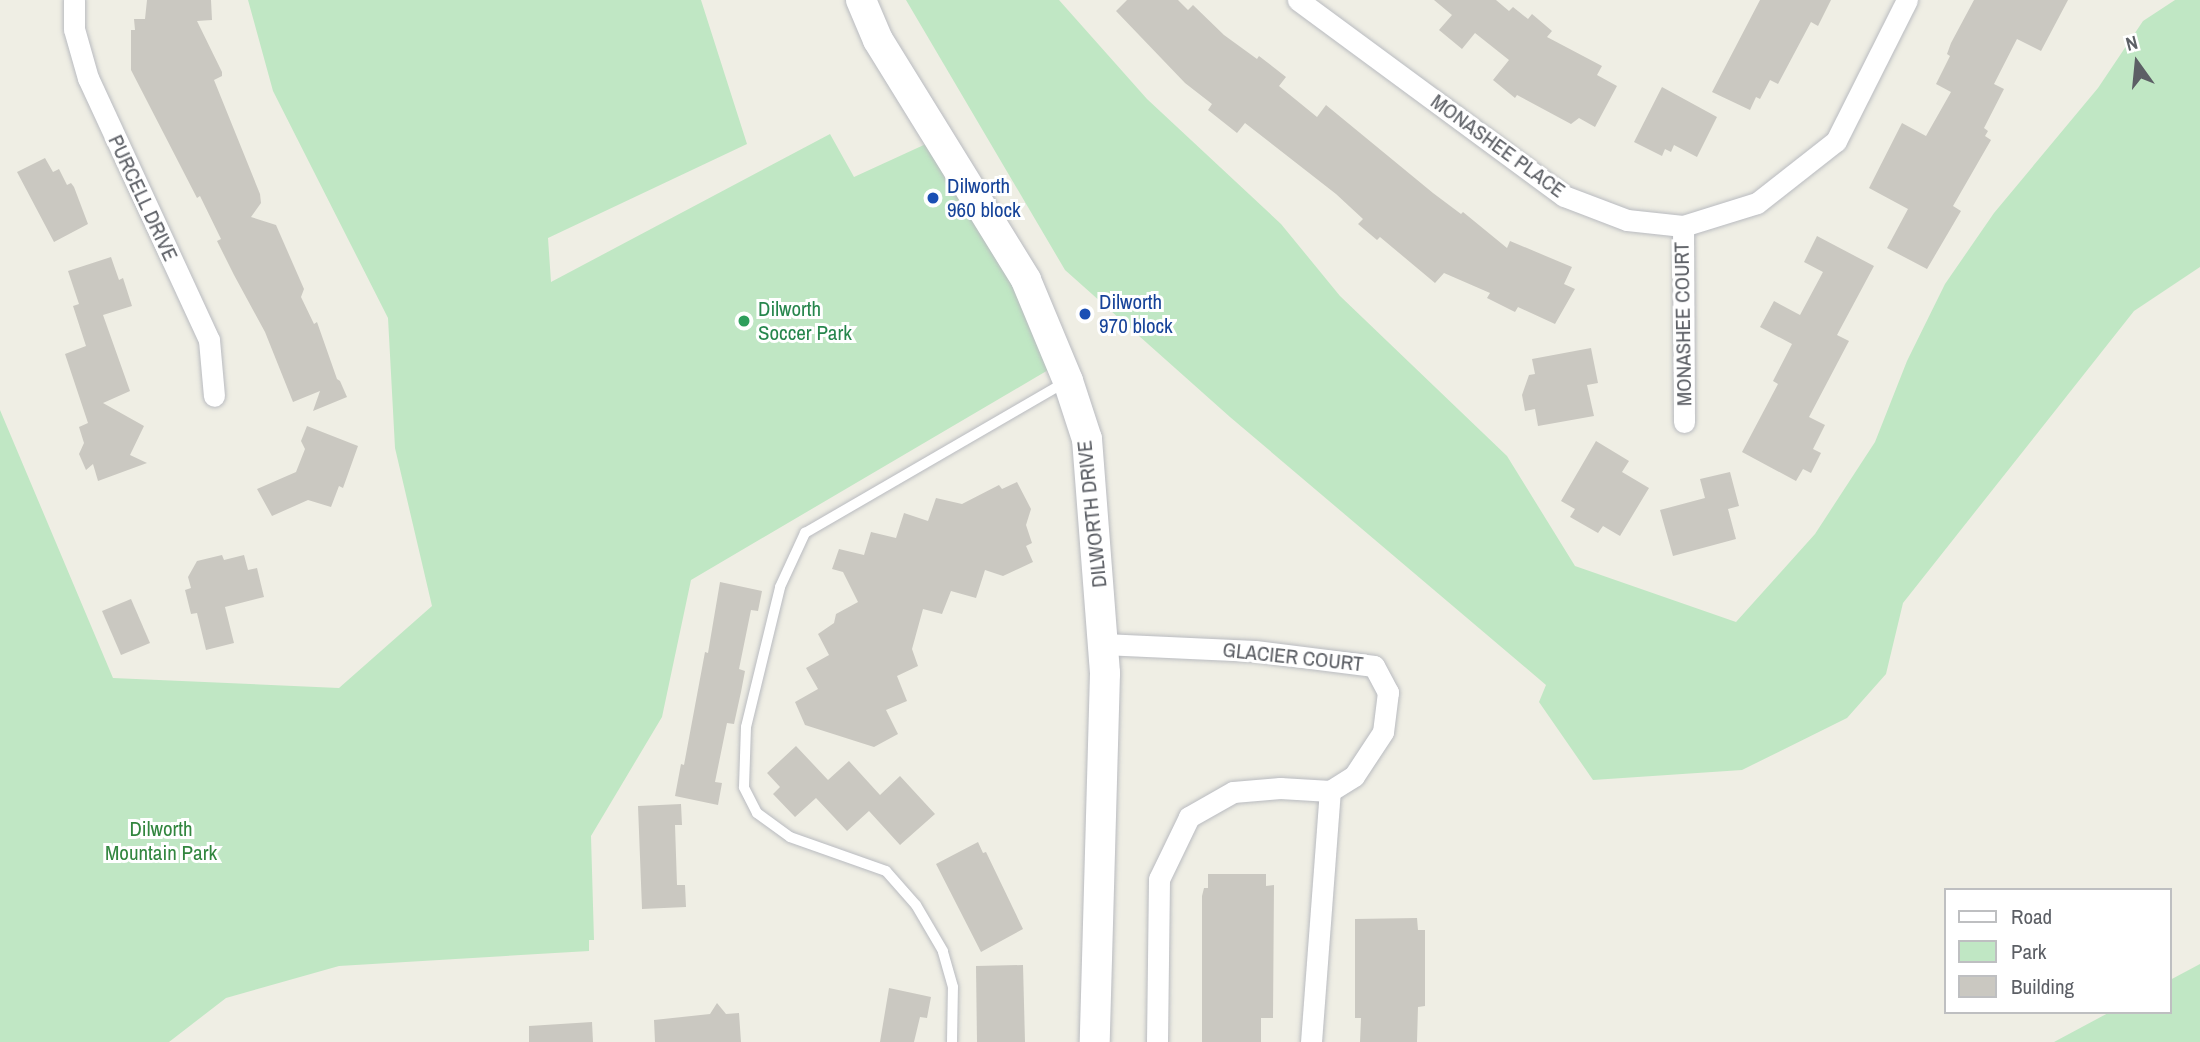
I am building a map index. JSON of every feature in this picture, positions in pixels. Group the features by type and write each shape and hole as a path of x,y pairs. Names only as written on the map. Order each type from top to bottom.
{"street":[{"name":"PURCELL DRIVE","path":"74,0 74,29 88,78 209,340 214,396"},
{"name":"DILWORTH DRIVE","path":"861,0 878,40 1026,280 1068,381 1087,439 1103,644 1095,1042"},
{"name":"MONASHEE PLACE","path":"1298,0 1564,196 1627,220 1682,226 1757,203 1836,141 1907,0"},
{"name":"MONASHEE COURT","path":"1682,226 1684,422"},
{"name":"GLACIER COURT","path":"1103,644 1255,651 1374,666 1388,692 1383,732 1354,776 1330,791"},
{"path":"1157,1042 1159,879 1189,817 1233,792 1280,788 1330,791 1311,1042"}],"lane":[{"path":"952,1042 953,987 943,951 916,905 886,871 790,837 757,813 744,787 746,727 780,587 804,533 1068,381"}],"green space":[{"name":"Dilworth Mountain Park","path":"248,0 701,0 747,144 548,238 551,282 830,134 854,177 939,138 1060,363 691,580 662,717 591,836 594,940 589,940 589,951 339,966 226,998 169,1042 0,1042 0,410 113,678 339,688 432,606 395,448 388,318 273,91"},
{"path":"906,0 1059,0 1147,99 1281,224 1340,296 1507,456 1575,566 1736,622 1815,534 1875,442 1907,361 1945,284 1994,213 2098,88 2143,21 2175,0 2200,0 2200,267 2134,311 1903,603 1886,674 1847,718 1742,770 1593,780 1539,702 1546,685 1230,417 1065,270"},
{"path":"2200,964 2200,1042 2054,1042 2106,1014 2172,1014 2172,979"}],"building":[{"path":"147,0 211,0 212,20 197,21 222,72 222,76 214,80 260,194 261,203 251,217 276,225 304,289 301,297 314,324 317,322 337,379 347,397 313,411 320,391 293,402 265,332 217,241 221,239 131,70 131,30 135,30 134,19 145,19"},
{"path":"1127,0 1178,0 1188,10 1193,5 1224,35 1257,59 1259,56 1286,77 1279,86 1317,117 1326,105 1433,193 1461,214 1463,212 1507,248 1510,241 1572,267 1564,284 1575,289 1555,324 1518,307 1515,312 1487,298 1490,293 1444,273 1435,283 1380,237 1377,240 1358,224 1363,219 1336,194 1245,123 1237,133 1208,110 1212,104 1185,83 1116,11"},
{"path":"1434,0 1496,0 1509,11 1513,7 1528,19 1532,14 1552,31 1547,37 1602,66 1597,75 1617,86 1595,127 1579,118 1571,124 1517,95 1515,98 1493,80 1509,60 1475,33 1462,49 1439,30 1452,15"},
{"path":"1760,0 1831,0 1818,26 1811,22 1778,84 1770,80 1760,99 1756,97 1750,110 1712,92"},
{"path":"1974,0 2068,0 2041,51 2017,39 1994,84 2004,89 1984,128 1988,131 1985,136 1991,140 1953,206 1961,211 1927,269 1887,248 1908,209 1869,188 1902,123 1926,136 1951,92 1936,84 1950,56 1947,54 1951,43"},
{"path":"1662,87 1717,117 1697,157 1674,145 1671,152 1665,149 1662,156 1634,142"},
{"path":"45,158 53,172 59,169 67,185 71,183 74,187 88,224 54,242 17,172"},
{"path":"1817,236 1874,266 1837,335 1849,341 1809,417 1825,425 1813,449 1821,453 1811,473 1803,469 1796,481 1742,452 1778,384 1773,381 1792,344 1760,327 1774,301 1800,315 1823,272 1804,262"},
{"path":"111,257 119,280 123,278 132,306 103,315 130,391 103,403 144,426 130,455 147,463 98,481 93,464 86,470 79,454 84,443 79,427 88,423 65,354 86,346 73,306 79,304 68,271"},
{"path":"1591,348 1598,383 1587,385 1594,416 1538,426 1535,409 1525,411 1522,395 1529,375 1535,374 1532,359"},
{"path":"307,426 358,446 343,488 339,486 331,507 308,500 272,516 257,489 296,472 305,449 301,441"},
{"path":"1596,441 1629,461 1622,472 1649,488 1620,536 1603,526 1598,533 1570,517 1575,509 1561,501"},
{"path":"1730,472 1739,506 1728,509 1736,539 1673,556 1660,510 1705,498 1700,479"},
{"path":"1017,482 1031,509 1026,525 1032,543 1026,546 1033,562 1003,576 985,570 976,598 951,591 942,614 923,609 912,649 918,666 897,676 907,701 886,710 898,734 874,747 805,725 795,702 818,689 806,668 829,655 818,634 834,623 836,614 858,602 843,572 832,569 839,549 864,555 871,532 896,538 904,513 928,521 936,498 962,504 999,485 1002,489"},
{"path":"222,555 224,560 244,555 248,570 257,568 264,597 225,607 234,643 206,650 197,613 191,614 185,590 191,588 188,577 197,561"},
{"path":"720,582 762,591 758,611 751,610 739,669 745,671 734,724 727,723 715,782 722,783 718,805 675,796 681,764 684,765 705,652 708,653"},
{"path":"131,599 150,643 121,655 102,611"},
{"path":"796,746 828,780 849,761 880,795 900,776 935,814 900,845 869,811 847,831 816,798 795,817 773,794 780,787 767,773"},
{"path":"681,804 682,825 675,825 677,885 685,885 686,907 642,909 638,806"},
{"path":"978,842 983,853 986,852 1023,929 981,952 936,864"},
{"path":"1208,874 1266,874 1266,886 1274,885 1273,1018 1261,1018 1261,1042 1202,1042 1202,896 1204,888 1208,888"},
{"path":"1417,918 1418,930 1425,930 1425,1006 1418,1007 1417,1042 1360,1042 1361,1018 1355,1018 1355,919"},
{"path":"1023,965 1025,1042 977,1042 976,966"},
{"path":"889,988 931,997 927,1018 920,1017 914,1042 880,1042"},
{"path":"717,1003 726,1014 739,1013 741,1042 655,1042 654,1020 710,1014"},
{"path":"592,1022 593,1042 529,1042 529,1026"}],"place":[{"name":"Dilworth 960 block","path":"933,198"},
{"name":"Dilworth 970 block","path":"1085,314"},
{"name":"Dilworth Soccer Park","path":"744,321"}]}
